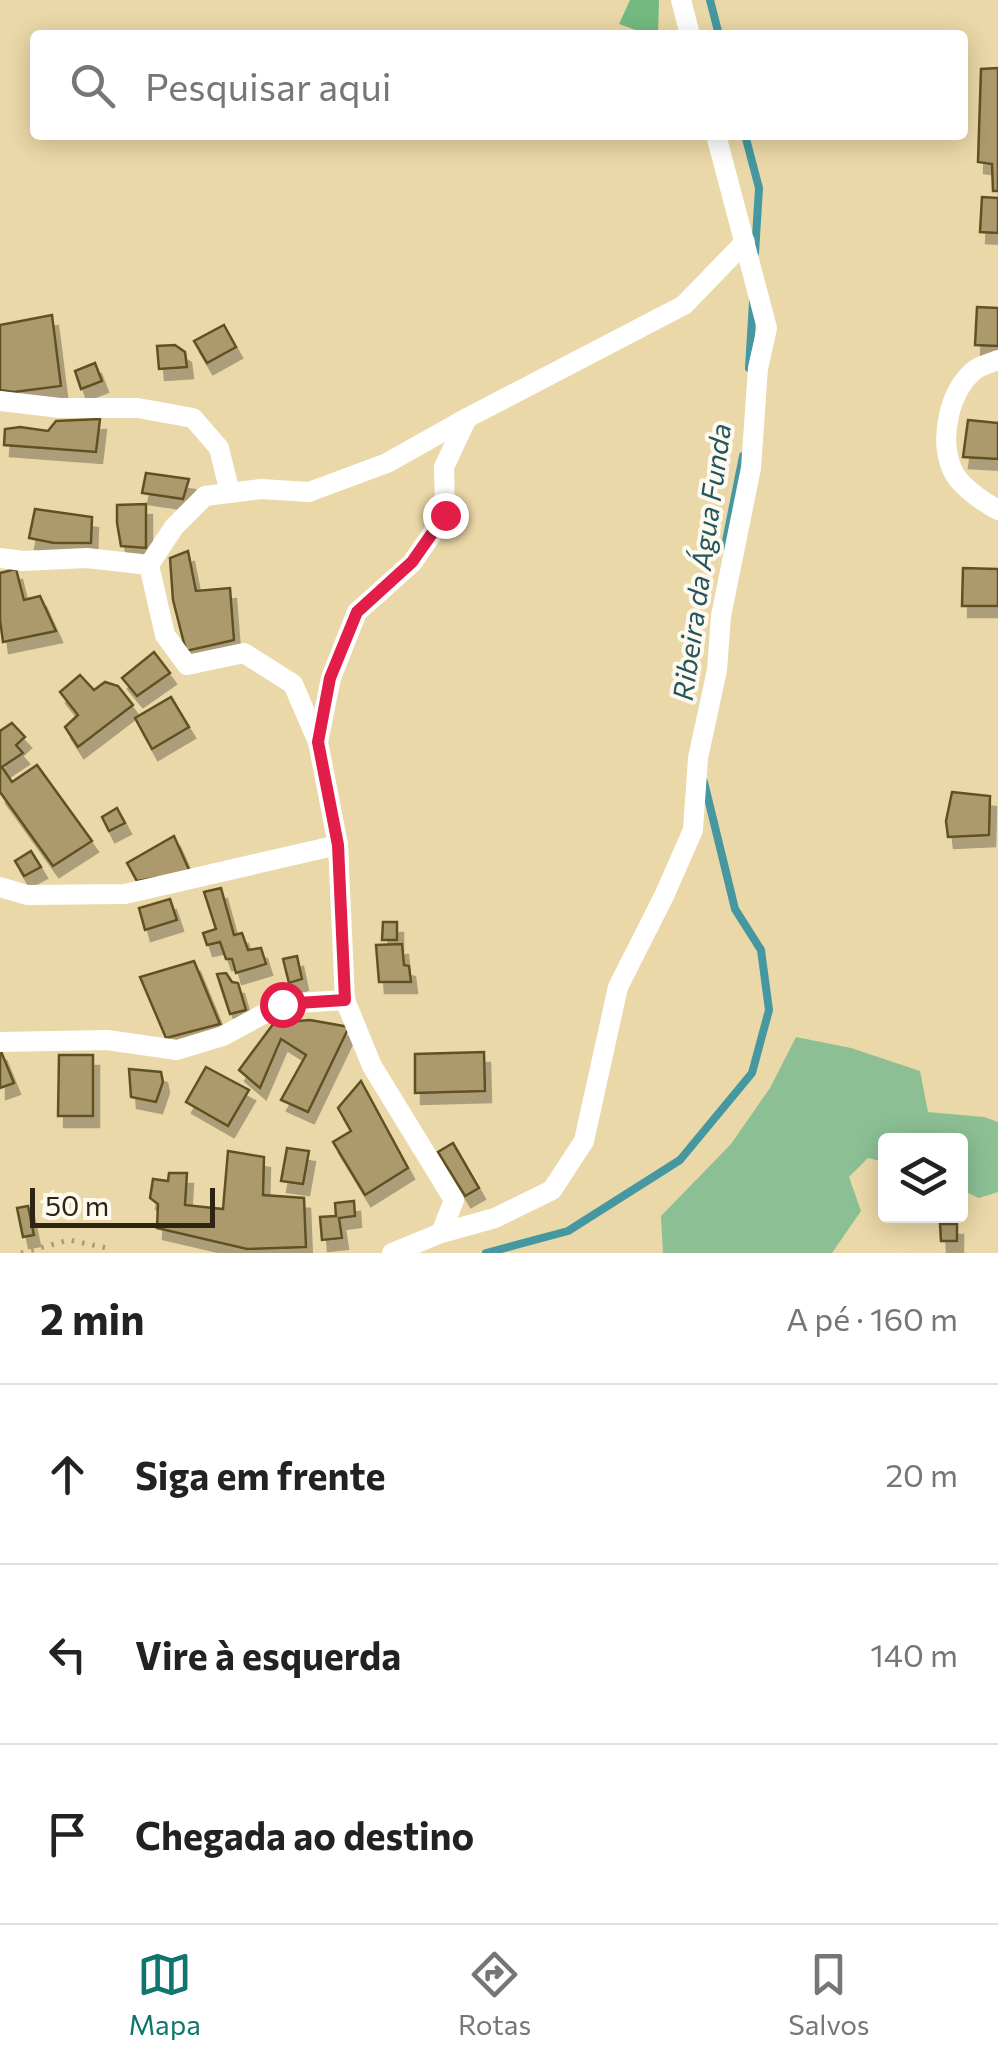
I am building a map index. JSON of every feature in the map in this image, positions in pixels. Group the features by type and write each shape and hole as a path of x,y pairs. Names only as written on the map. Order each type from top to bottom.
{"street":[{"path":"681,0 689,30"},
{"path":"392,1253 441,1233 495,1218 552,1190 584,1141 618,987 693,830 698,758 751,468 758,368 766,328 717,140"},
{"path":"441,1233 454,1200 372,1066 345,1000 338,845 318,742 293,684 244,653 187,665 165,636 150,565 174,527 205,496 261,489 309,492 387,463 684,305 745,242"},
{"path":"998,360 977,368 956,393 945,432 952,472 980,501 998,510"},
{"path":"0,401 60,408 138,408 193,418 219,448 230,493"},
{"path":"318,742 330,678 357,612 412,562 445,515 444,466 467,418"},
{"path":"0,558 86,558 150,565"},
{"path":"0,888 28,895 124,894 338,845"},
{"path":"0,1042 107,1040 177,1050 223,1036 282,1004 345,1000"}],"path":[{"path":"21,1253 69,1240 112,1248"}],"green space":[{"path":"630,0 659,0 658,30 636,30 619,24"},
{"path":"796,1037 851,1048 920,1071 928,1112 998,1122 998,1192 979,1198 968,1193 968,1133 878,1133 878,1160 868,1158 849,1177 861,1211 832,1253 663,1253 661,1216 731,1144 770,1088"}],"building":[{"path":"998,68 998,191 993,191 992,164 978,162 981,69"},
{"path":"982,197 998,198 998,233 980,232"},
{"path":"977,307 998,308 998,346 975,345"},
{"path":"52,315 61,386 0,390 0,325"},
{"path":"224,325 236,347 207,363 194,341"},
{"path":"175,345 185,352 187,367 159,369 157,346"},
{"path":"95,363 102,381 81,389 75,371"},
{"path":"100,419 96,452 4,445 5,429 48,431 56,421"},
{"path":"968,420 998,423 998,459 963,457"},
{"path":"146,473 189,479 183,499 142,493"},
{"path":"146,504 146,548 121,546 117,505"},
{"path":"35,509 92,517 91,543 29,538"},
{"path":"188,551 196,591 230,588 234,640 186,651 173,600 170,558"},
{"path":"963,568 998,569 998,606 962,606"},
{"path":"16,569 24,600 40,596 56,631 3,642 0,573"},
{"path":"154,652 170,673 137,696 122,678"},
{"path":"80,675 94,690 105,682 118,686 133,705 78,747 65,727 78,715 60,692"},
{"path":"171,697 189,727 152,749 135,718"},
{"path":"12,723 25,737 16,745 23,753 2,767 12,782 37,765 92,841 53,866 0,792 0,731"},
{"path":"952,792 990,796 989,835 948,837 946,821"},
{"path":"117,808 125,823 109,831 102,817"},
{"path":"174,836 190,872 137,881 127,863"},
{"path":"31,851 41,867 24,876 15,861"},
{"path":"221,888 234,935 242,933 248,950 261,948 266,964 236,973 220,942 207,945 203,933 216,929 204,892"},
{"path":"170,899 177,920 145,930 139,908"},
{"path":"383,922 397,922 397,940 382,940"},
{"path":"402,944 411,982 379,982 376,945"},
{"path":"297,956 302,979 289,983 283,959"},
{"path":"194,961 220,1024 166,1038 140,977"},
{"path":"226,973 232,982 238,983 246,1010 230,1014 217,974"},
{"path":"310,1020 349,1027 308,1112 281,1100 306,1055 281,1039 260,1088 239,1070 274,1023"},
{"path":"0,1049 14,1083 0,1088"},
{"path":"484,1052 485,1091 415,1093 415,1054"},
{"path":"59,1055 93,1055 93,1116 58,1116"},
{"path":"206,1067 249,1090 228,1126 186,1102"},
{"path":"129,1069 161,1072 163,1082 156,1102 131,1097"},
{"path":"361,1081 408,1168 365,1195 333,1142 351,1131 338,1108"},
{"path":"453,1143 479,1188 465,1196 438,1152"},
{"path":"287,1148 309,1151 303,1184 281,1181"},
{"path":"228,1151 264,1157 263,1195 304,1198 306,1247 247,1249 157,1228 158,1204 150,1198 153,1179 168,1181 169,1173 187,1173 185,1205 223,1209"},
{"path":"354,1201 355,1216 339,1218 342,1238 322,1240 320,1217 336,1216 335,1203"},
{"path":"28,1206 34,1235 23,1237 17,1208"},
{"path":"940,1224 957,1224 957,1241 941,1241"}],"waterway":[{"name":"Ribeira da Água Funda","path":"710,0 718,30"},
{"name":"Ribeira da Água Funda","path":"746,140 759,188 755,253"},
{"name":"Ribeira da Água Funda","path":"749,368 753,302"},
{"name":"Ribeira da Água Funda","path":"725,546 743,456"},
{"name":"Ribeira da Água Funda","path":"486,1253 568,1231 680,1160 752,1073 769,1010 761,950 735,909 704,782"}],"route":[{"path":"282,1004 345,1000 338,845 318,742 330,678 357,612 412,562 445,515"}]}
